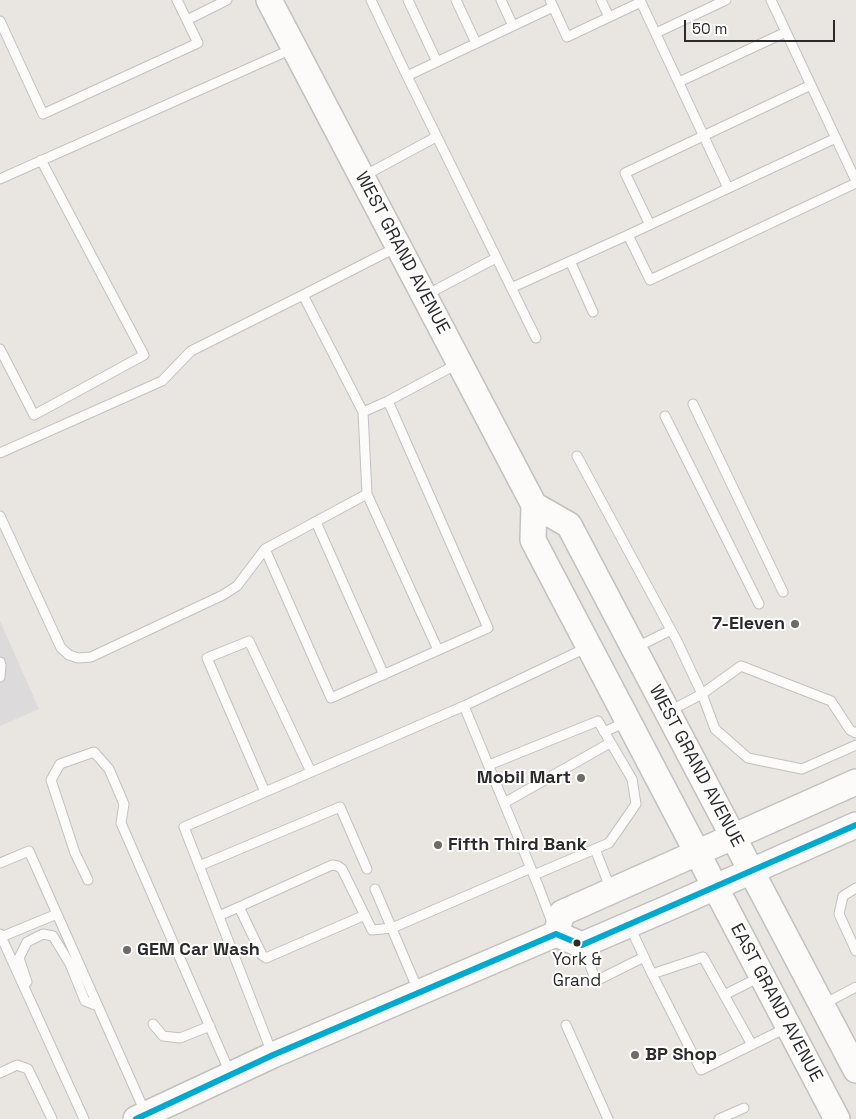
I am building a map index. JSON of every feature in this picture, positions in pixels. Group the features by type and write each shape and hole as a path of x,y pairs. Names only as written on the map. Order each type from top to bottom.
{"main road":[{"name":"WEST GRAND AVENUE","path":"269,0 534,505 533,540 628,720 644,775 697,853 715,887"},
{"name":"WEST GRAND AVENUE","path":"534,505 570,525 856,1070"},
{"path":"556,934 562,913 856,782"},
{"path":"141,1117 273,1056 556,934 582,945 856,825"},
{"name":"EAST GRAND AVENUE","path":"715,887 789,1026 833,1116"}],"lane":[{"path":"0,21 42,114 198,43 177,0"},
{"path":"187,20 227,0"},
{"path":"371,0 406,76 536,338"},
{"path":"408,0 437,62"},
{"path":"456,0 476,43"},
{"path":"501,0 513,26"},
{"path":"601,0 609,17"},
{"path":"656,33 726,0"},
{"path":"628,235 650,280 856,182 771,0"},
{"path":"406,76 513,26 551,3 567,36 641,1 728,188"},
{"path":"678,82 786,32"},
{"path":"0,179 294,48"},
{"path":"650,225 625,173 811,85"},
{"path":"362,177 436,136"},
{"path":"511,288 836,138"},
{"path":"0,349 34,415 144,356 41,160"},
{"path":"0,452 162,381 191,351 399,246"},
{"path":"425,296 496,258"},
{"path":"570,261 594,312"},
{"path":"303,295 363,412 368,494 438,650"},
{"path":"363,412 388,401 460,362"},
{"path":"265,549 331,698 488,628 388,401"},
{"path":"693,404 783,592"},
{"path":"665,416 758,604"},
{"path":"577,456 677,641 716,729 748,758 802,769 856,745"},
{"path":"0,516 61,648 69,655 78,658 91,657 223,595 237,586 265,549 368,494"},
{"path":"316,522 384,675"},
{"path":"634,648 670,630"},
{"path":"265,792 207,658 249,641 311,772"},
{"path":"273,1056 184,827 464,706 589,646"},
{"path":"0,662 2,665 0,677"},
{"path":"668,712 702,694 741,666 831,701 850,730 856,733"},
{"path":"464,706 556,934"},
{"path":"604,732 628,720"},
{"path":"219,916 332,865 338,866 342,870 372,930 392,928 532,871 609,843 636,804 644,775 610,742 598,721 489,766"},
{"path":"504,804 610,742"},
{"path":"88,880 75,853 51,780 60,764 94,752 109,769 124,804 121,823 231,1075"},
{"path":"199,866 340,807 367,869"},
{"path":"595,849 612,890"},
{"path":"0,863 29,851 98,1006 141,1117"},
{"path":"856,888 843,896 839,914 856,952"},
{"path":"375,889 419,993"},
{"path":"239,907 262,955 266,958 365,915"},
{"path":"57,914 1,936 84,1119"},
{"path":"629,924 644,958 701,1070 789,1026"},
{"path":"37,1015 20,958 27,942 43,934 53,936 70,964 85,1001 98,1006"},
{"path":"582,945 596,981 644,958"},
{"path":"652,974 703,957 752,1045"},
{"path":"724,995 762,976"},
{"path":"822,1005 856,987"},
{"path":"153,1024 164,1036 180,1038 210,1026"},
{"path":"566,1025 608,1119"},
{"path":"0,1074 17,1065 28,1069 52,1119"},
{"path":"719,1119 744,1108"}],"shaded area":[{"path":"0,621 39,709 0,726"}],"transit line":[{"path":"136,1119 273,1055 556,934 582,945 856,825"}],"place":[{"name":"7-Eleven","path":"795,624"},
{"name":"Mobil Mart","path":"581,778"},
{"name":"Fifth Third Bank","path":"438,845"},
{"name":"York & Grand","path":"577,943"},
{"name":"GEM Car Wash","path":"127,950"},
{"name":"BP Shop","path":"635,1055"}]}
